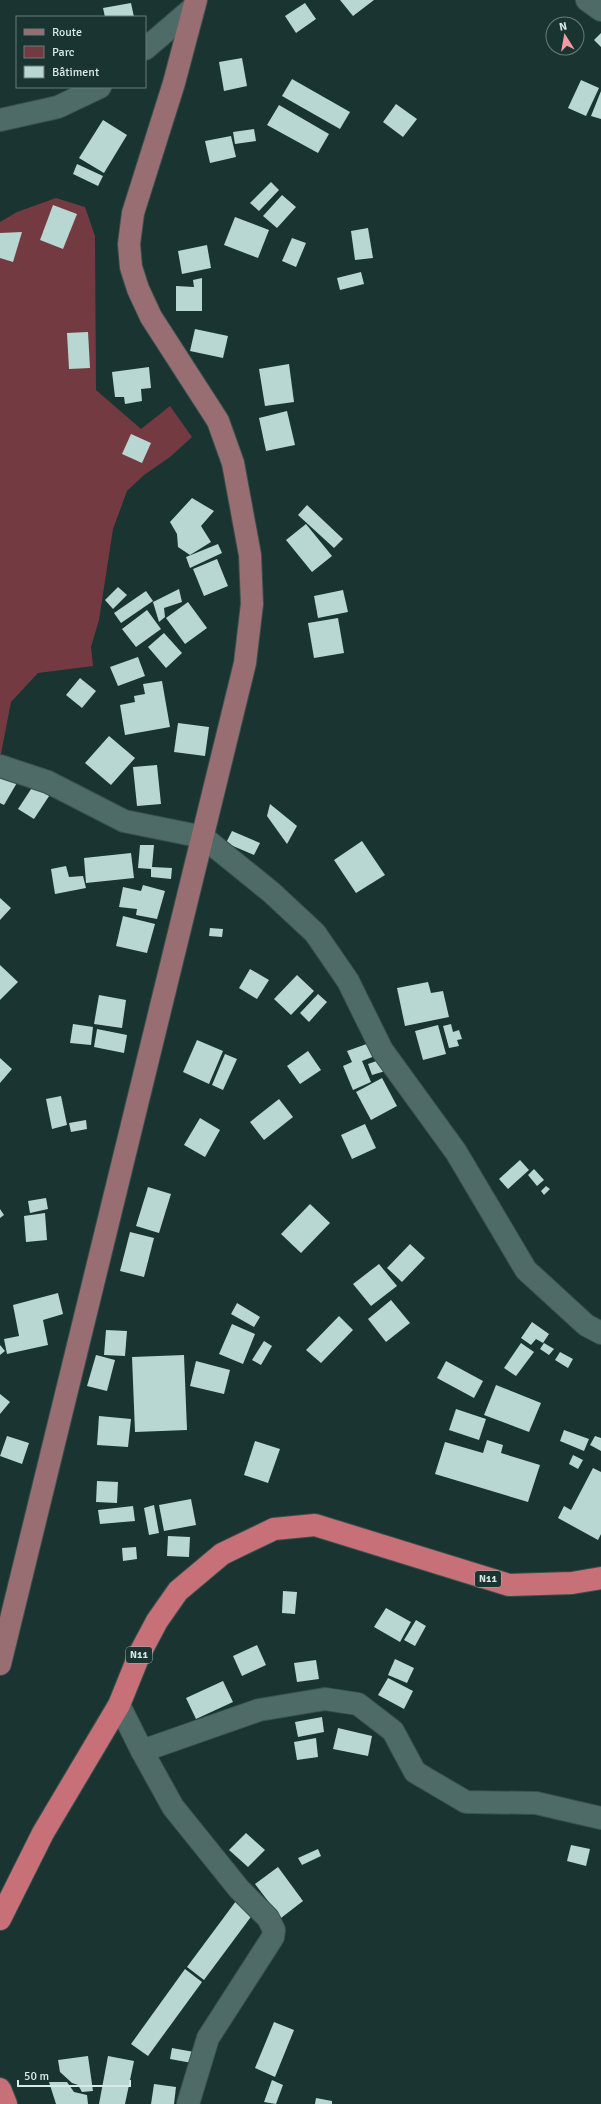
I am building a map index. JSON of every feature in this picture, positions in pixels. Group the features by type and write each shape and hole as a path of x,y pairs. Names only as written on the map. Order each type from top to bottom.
{"highway":[{"name":"N11","path":"0,1919 43,1833 119,1705 140,1653 156,1621 178,1590 222,1554 274,1528 315,1525 509,1585 572,1583 601,1578"},
{"path":"0,2089 6,2104"}],"main road":[{"path":"0,1664 245,663 252,604 250,555 233,463 218,421 151,317 131,267 129,244 133,213 174,83 194,4"}],"street":[{"path":"587,0 601,10"},
{"path":"146,48 194,4"},
{"path":"0,120 58,107 98,88"},
{"path":"0,766 48,782 124,821 203,837 271,892 315,933 348,982 382,1050 456,1152 526,1270 586,1325 601,1333"},
{"path":"142,1751 259,1710 325,1699 358,1704 393,1731 415,1772 466,1802 536,1803 601,1818"},
{"path":"119,1705 142,1751 174,1807 239,1889 268,1918 274,1930 273,1937 208,2038 188,2104"}],"green space":[{"path":"56,198 85,207 95,236 96,390 141,429 170,406 192,437 170,457 144,475 127,491 113,529 99,620 91,647 93,666 38,673 11,702 0,759 0,222 17,212"}],"building":[{"path":"340,0 374,0 353,16"},
{"path":"131,3 134,16 105,16 103,8"},
{"path":"305,3 316,19 296,33 285,16"},
{"path":"601,33 601,47 594,40"},
{"path":"242,58 247,86 224,91 219,62"},
{"path":"292,79 350,112 340,129 282,96"},
{"path":"581,80 599,88 586,116 568,108"},
{"path":"601,91 601,119 591,116"},
{"path":"396,104 417,119 403,137 383,122"},
{"path":"279,105 329,134 318,153 267,125"},
{"path":"103,120 127,135 104,173 79,158"},
{"path":"254,129 256,141 235,144 233,132"},
{"path":"231,136 236,157 210,163 205,141"},
{"path":"77,164 103,176 98,186 73,174"},
{"path":"271,182 279,190 259,211 250,203"},
{"path":"282,195 296,207 277,228 263,216"},
{"path":"53,205 77,214 63,249 40,240"},
{"path":"235,217 269,230 258,258 224,245"},
{"path":"368,228 373,258 355,260 351,231"},
{"path":"22,232 13,262 0,258 0,233"},
{"path":"292,238 306,243 296,267 282,261"},
{"path":"207,245 211,268 182,274 178,251"},
{"path":"361,272 364,284 340,290 337,278"},
{"path":"202,278 202,311 176,311 176,286 194,287 193,280"},
{"path":"195,329 228,336 223,358 190,351"},
{"path":"88,332 90,368 69,369 67,333"},
{"path":"289,364 294,402 265,406 259,369"},
{"path":"149,367 151,388 141,389 142,401 125,404 124,397 115,397 112,372"},
{"path":"287,411 295,445 266,451 259,418"},
{"path":"131,434 151,443 142,463 122,454"},
{"path":"192,498 214,511 201,526 211,542 190,555 178,547 177,534 170,522"},
{"path":"307,505 343,539 334,548 298,515"},
{"path":"306,524 332,556 312,572 286,540"},
{"path":"218,544 222,553 190,568 186,557"},
{"path":"217,559 228,586 204,596 193,569"},
{"path":"118,587 127,595 113,609 105,600"},
{"path":"179,589 182,602 164,608 165,617 159,622 153,602"},
{"path":"343,590 348,612 318,618 314,596"},
{"path":"146,591 153,601 121,623 114,613"},
{"path":"188,602 207,628 185,644 166,618"},
{"path":"147,610 161,629 136,647 122,629"},
{"path":"338,618 344,653 314,658 308,623"},
{"path":"164,633 182,653 166,668 148,647"},
{"path":"138,657 145,676 118,686 110,667"},
{"path":"80,678 96,691 82,708 66,695"},
{"path":"162,681 170,727 125,735 120,705 135,702 134,696 145,694 143,684"},
{"path":"178,723 209,727 205,756 174,752"},
{"path":"109,736 135,758 111,785 85,763"},
{"path":"157,765 161,804 137,806 133,767"},
{"path":"0,773 18,781 4,805 0,803"},
{"path":"37,780 53,790 34,819 18,809"},
{"path":"270,804 297,826 287,844 267,816"},
{"path":"232,831 260,843 254,855 226,843"},
{"path":"362,841 385,875 356,893 334,860"},
{"path":"140,845 154,845 152,867 172,868 171,879 151,877 151,869 138,868"},
{"path":"131,853 134,878 86,883 84,858"},
{"path":"66,866 69,877 83,876 86,888 55,894 51,869"},
{"path":"143,885 165,891 157,919 136,915 137,909 119,907 123,887 141,891"},
{"path":"0,898 11,908 0,920"},
{"path":"123,916 155,924 147,953 116,946"},
{"path":"210,928 223,929 222,937 209,936"},
{"path":"0,965 18,982 0,1000"},
{"path":"250,969 269,980 257,999 239,988"},
{"path":"297,975 314,991 291,1015 274,999"},
{"path":"428,982 431,993 443,991 449,1017 405,1026 397,988"},
{"path":"318,994 327,1002 309,1022 300,1013"},
{"path":"99,995 126,1000 122,1028 94,1024"},
{"path":"73,1024 93,1027 91,1045 70,1043"},
{"path":"451,1024 453,1032 459,1030 462,1039 457,1040 459,1046 449,1048 443,1026"},
{"path":"438,1025 446,1054 423,1060 415,1031"},
{"path":"97,1029 127,1035 124,1053 94,1047"},
{"path":"197,1040 223,1051 209,1084 183,1072"},
{"path":"375,1041 380,1054 362,1061 371,1082 353,1090 343,1066 352,1062 347,1051"},
{"path":"308,1051 321,1070 300,1084 287,1066"},
{"path":"225,1054 237,1059 223,1090 212,1085"},
{"path":"388,1057 392,1069 372,1075 368,1064"},
{"path":"0,1058 12,1069 0,1083"},
{"path":"382,1078 397,1106 371,1120 356,1092"},
{"path":"61,1096 67,1125 52,1129 46,1099"},
{"path":"279,1099 293,1117 264,1140 250,1122"},
{"path":"200,1118 220,1130 205,1157 184,1145"},
{"path":"86,1120 87,1129 71,1132 69,1123"},
{"path":"365,1124 376,1148 352,1159 341,1135"},
{"path":"520,1160 529,1170 508,1189 499,1179"},
{"path":"534,1169 544,1180 537,1186 528,1175"},
{"path":"546,1186 550,1189 544,1195 541,1191"},
{"path":"148,1187 171,1194 159,1233 136,1226"},
{"path":"46,1198 48,1209 30,1213 28,1201"},
{"path":"310,1204 330,1223 301,1253 281,1234"},
{"path":"0,1209 4,1215 0,1218"},
{"path":"45,1213 47,1240 26,1242 24,1216"},
{"path":"130,1232 154,1238 144,1277 120,1271"},
{"path":"410,1244 425,1258 402,1282 387,1268"},
{"path":"379,1264 397,1286 371,1306 353,1284"},
{"path":"58,1293 63,1314 43,1320 48,1345 7,1354 4,1339 19,1336 13,1305"},
{"path":"391,1300 410,1323 386,1342 368,1319"},
{"path":"237,1303 260,1317 254,1327 231,1314"},
{"path":"339,1316 353,1330 321,1363 306,1350"},
{"path":"532,1322 549,1334 543,1343 536,1339 531,1345 521,1338"},
{"path":"232,1324 255,1334 243,1364 219,1354"},
{"path":"106,1330 127,1331 125,1356 104,1355"},
{"path":"264,1341 272,1346 261,1365 252,1360"},
{"path":"521,1343 534,1352 516,1376 504,1368"},
{"path":"544,1343 554,1349 549,1355 540,1349"},
{"path":"0,1345 5,1351 0,1355"},
{"path":"560,1352 573,1359 568,1368 555,1360"},
{"path":"96,1355 115,1360 107,1391 87,1386"},
{"path":"184,1355 187,1430 135,1432 132,1357"},
{"path":"196,1361 230,1370 224,1394 190,1386"},
{"path":"446,1361 483,1381 474,1398 437,1378"},
{"path":"496,1385 541,1403 529,1432 484,1415"},
{"path":"0,1394 10,1402 0,1414"},
{"path":"456,1409 486,1419 479,1440 449,1430"},
{"path":"99,1416 131,1419 128,1447 97,1445"},
{"path":"564,1430 589,1439 584,1451 560,1441"},
{"path":"7,1436 29,1443 22,1464 0,1456"},
{"path":"595,1436 601,1438 601,1451 590,1445"},
{"path":"487,1440 503,1445 501,1453 540,1465 528,1502 435,1474 445,1442 483,1453"},
{"path":"255,1441 280,1449 268,1483 244,1475"},
{"path":"573,1455 583,1460 578,1469 569,1464"},
{"path":"593,1468 601,1472 601,1534 598,1540 558,1518 564,1506 571,1510"},
{"path":"97,1481 118,1482 117,1503 96,1502"},
{"path":"191,1499 196,1525 164,1531 159,1505"},
{"path":"154,1505 159,1533 149,1535 144,1508"},
{"path":"133,1506 135,1521 100,1524 98,1510"},
{"path":"168,1536 190,1537 189,1557 167,1556"},
{"path":"136,1547 137,1559 123,1561 122,1548"},
{"path":"283,1591 297,1592 295,1614 282,1613"},
{"path":"386,1608 411,1622 400,1642 374,1627"},
{"path":"416,1620 426,1626 415,1646 404,1640"},
{"path":"257,1645 266,1665 242,1676 233,1656"},
{"path":"395,1659 414,1668 407,1683 388,1675"},
{"path":"316,1660 319,1679 297,1682 294,1663"},
{"path":"388,1678 413,1691 404,1709 378,1695"},
{"path":"223,1681 233,1702 196,1719 186,1698"},
{"path":"322,1717 324,1732 298,1737 295,1722"},
{"path":"338,1728 372,1736 368,1756 333,1749"},
{"path":"316,1738 318,1757 297,1760 294,1742"},
{"path":"246,1833 265,1850 248,1867 229,1850"},
{"path":"571,1845 590,1849 586,1866 567,1861"},
{"path":"318,1849 321,1856 302,1865 298,1858"},
{"path":"278,1867 303,1901 281,1918 255,1884"},
{"path":"239,1897 256,1910 204,1980 187,1967"},
{"path":"185,1969 202,1982 148,2056 131,2044"},
{"path":"274,2022 294,2030 275,2077 255,2068"},
{"path":"172,2048 194,2052 192,2063 170,2059"},
{"path":"88,2056 93,2091 82,2092 78,2085 72,2083 60,2072 58,2060"},
{"path":"108,2056 134,2061 125,2104 99,2104"},
{"path":"272,2080 283,2085 276,2104 264,2102"},
{"path":"49,2082 67,2082 74,2092 87,2095 88,2104 56,2104"},
{"path":"154,2084 176,2087 174,2104 151,2104"},
{"path":"316,2098 332,2101 332,2104 315,2104"}]}
